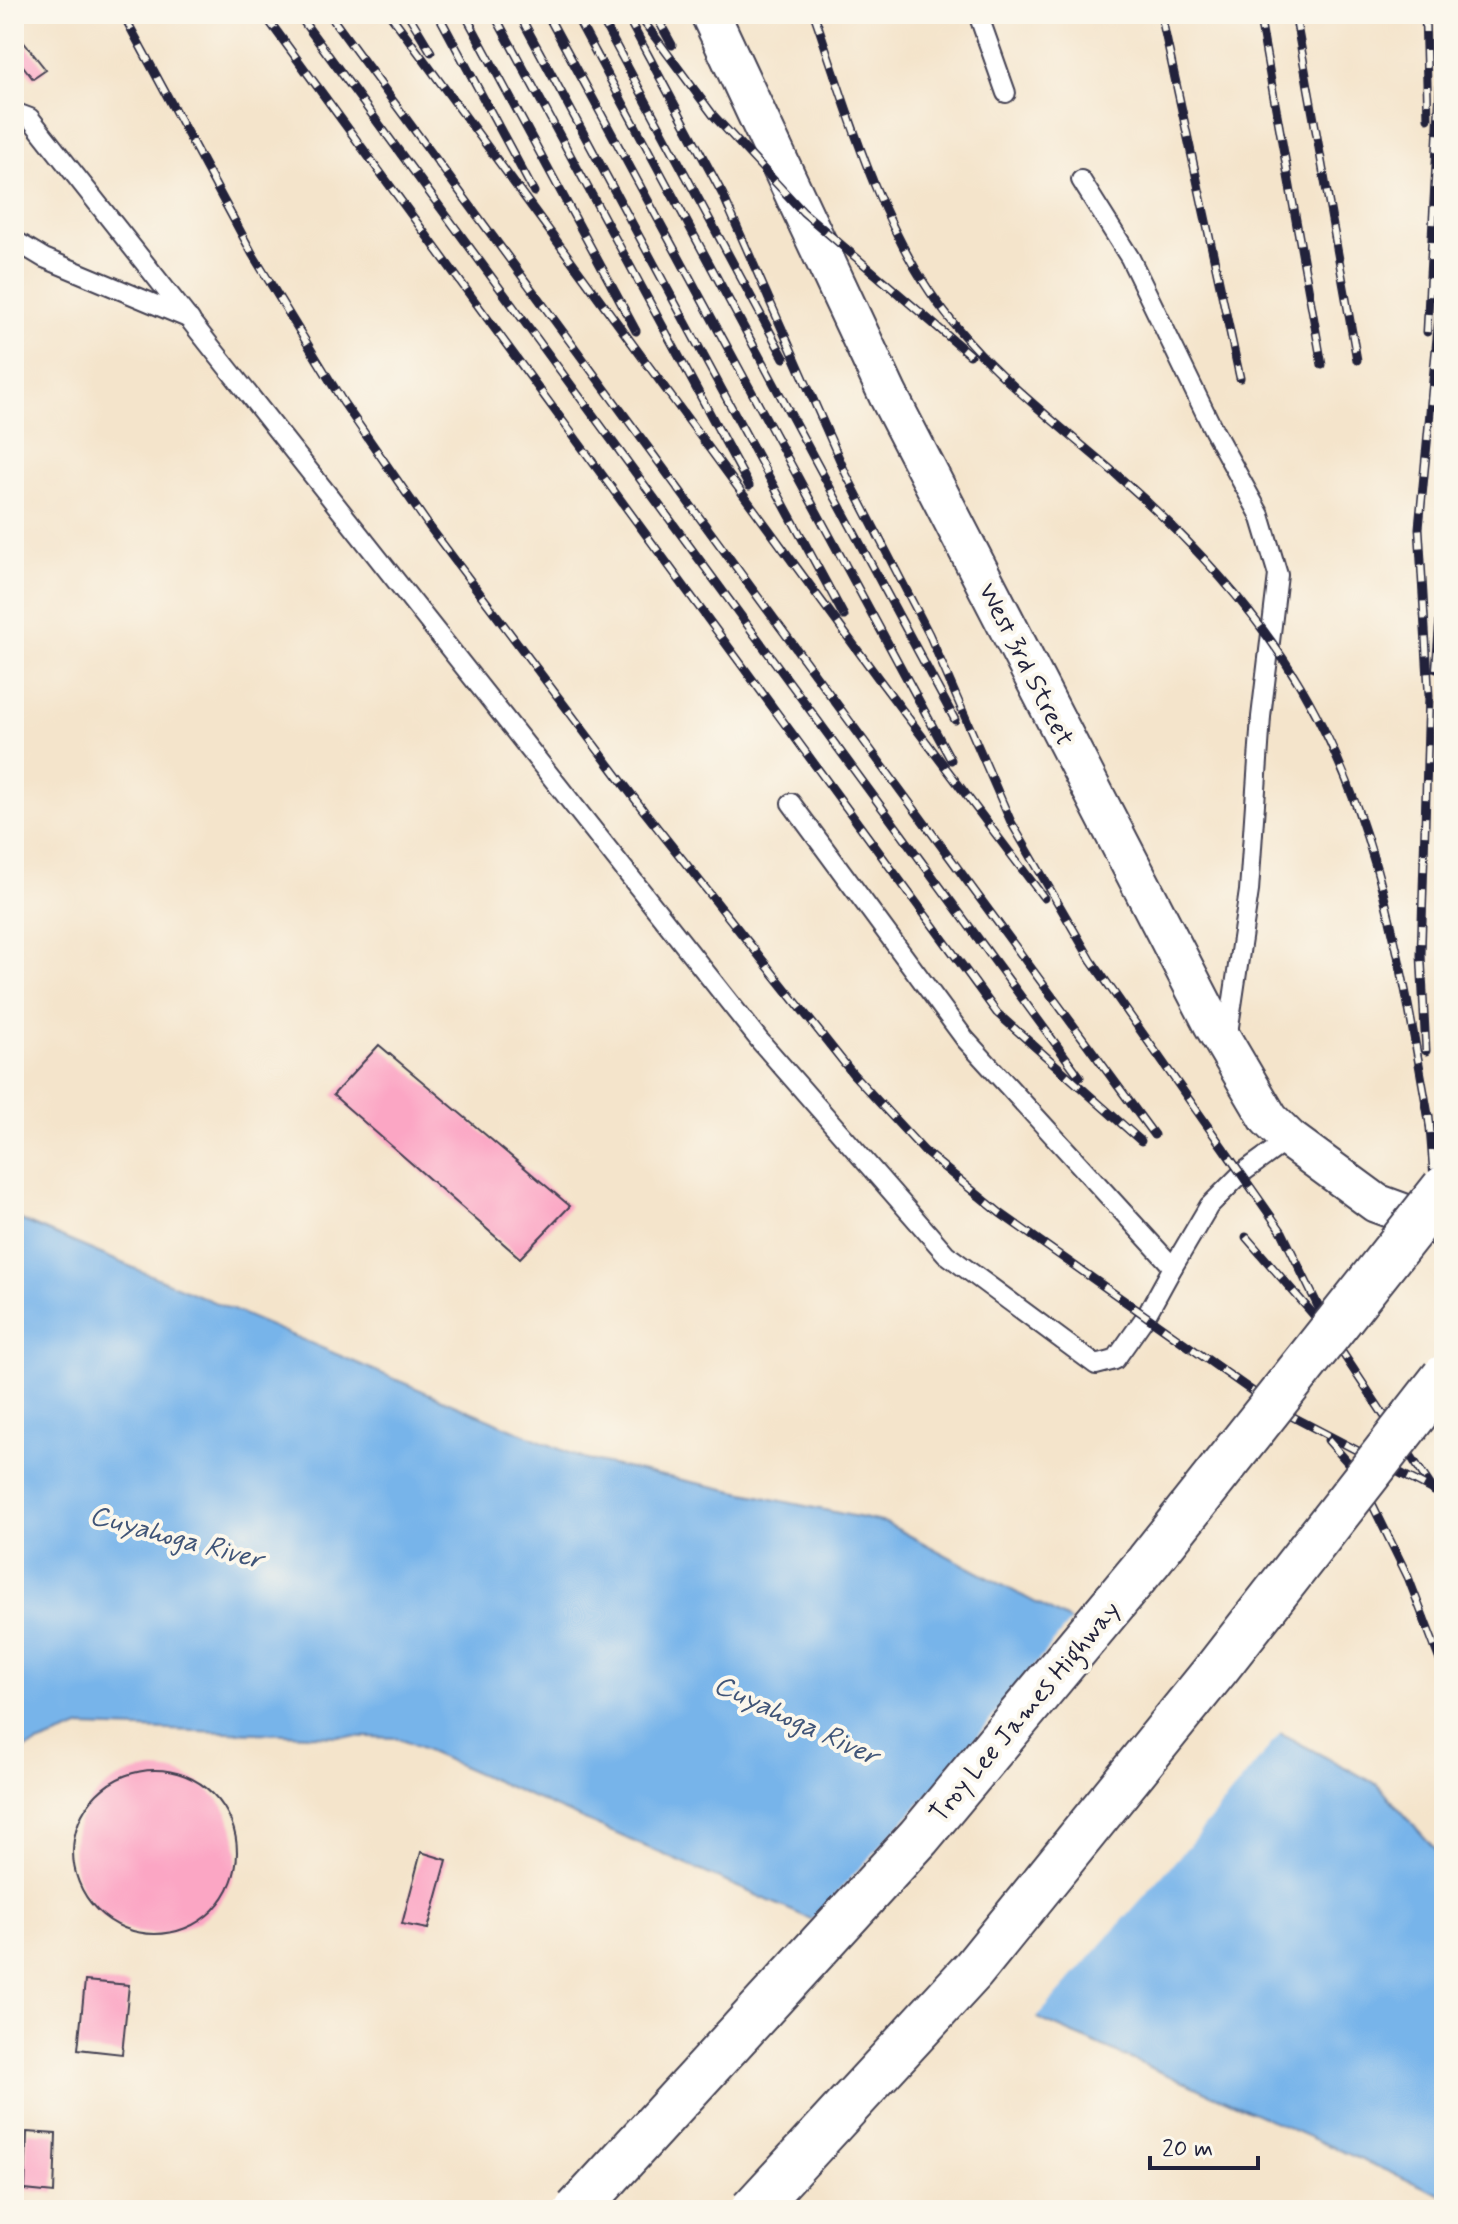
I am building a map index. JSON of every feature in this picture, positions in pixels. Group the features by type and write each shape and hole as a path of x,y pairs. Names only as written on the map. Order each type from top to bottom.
{"highway":[{"name":"Troy Lee James Highway","path":"577,2210 919,1837 1148,1562 1444,1188"},
{"path":"752,2210 973,1970 1218,1667 1444,1377"}],"street":[{"name":"West 3rd Street","path":"710,14 888,395 1226,1046 1269,1119 1289,1139 1376,1203 1444,1228"}],"lane":[{"path":"978,14 1006,93"},
{"path":"14,112 30,118 193,320 760,1041 946,1254 1096,1365 1115,1360 1146,1316 1209,1206 1242,1173 1289,1139"},
{"path":"1081,180 1130,258 1214,431 1260,515 1278,575 1261,717 1249,891 1226,1046"},
{"path":"14,240 44,258 193,320"},
{"path":"791,803 965,1039 1173,1267"}],"water":[{"name":"Cuyahoga River","path":"14,1217 583,1459 886,1523 1378,1785 1444,1859 1444,2196 397,1738 82,1727 14,1753"}],"pier":[{"path":"1073,1618 1283,1730 1191,1843 1033,2022 809,1923 945,1776"}],"building":[{"path":"14,30 46,70 33,79 14,54"},
{"path":"379,1045 570,1206 520,1258 333,1095"},
{"path":"155,1770 186,1776 213,1794 231,1821 237,1852 231,1883 213,1910 186,1928 155,1934 124,1928 97,1910 79,1883 73,1852 79,1821 97,1794 124,1776"},
{"path":"421,1852 447,1860 428,1929 402,1924"},
{"path":"85,1981 129,1985 122,2054 78,2049"},
{"path":"27,2132 56,2134 54,2193 25,2190"}],"railway":[{"path":"123,14 253,255 343,402 429,526 644,811 853,1074 924,1151 1000,1213 1276,1408 1444,1496"},
{"path":"264,14 997,1013 1141,1141"},
{"path":"298,14 1080,1077"},
{"path":"329,14 1154,1135"},
{"path":"390,14 878,678 1044,898"},
{"path":"408,14 431,52"},
{"path":"438,14 534,192"},
{"path":"465,14 636,331"},
{"path":"494,14 749,486"},
{"path":"519,14 844,616"},
{"path":"547,14 951,760"},
{"path":"575,14 955,720"},
{"path":"599,14 784,358"},
{"path":"626,14 723,195 846,474 929,634 1011,822 1091,960 1282,1232 1336,1343 1434,1491"},
{"path":"638,14 713,115 803,212 970,355"},
{"path":"655,14 672,45"},
{"path":"814,14 877,192 910,260 930,292 971,344 994,367 1140,495 1185,539 1248,610 1284,660 1316,714 1342,769 1381,885 1396,944 1430,1126"},
{"path":"1161,14 1240,378"},
{"path":"1259,14 1322,365"},
{"path":"1295,14 1357,360"},
{"path":"1425,14 1428,118"},
{"path":"1427,332 1444,14"},
{"path":"1426,1051 1421,955 1429,696 1419,528 1444,264"},
{"path":"1436,669 1444,569"},
{"path":"1429,1115 1444,1306"},
{"path":"1246,1237 1319,1321"},
{"path":"1328,1440 1357,1473 1408,1577 1444,1671"}]}
